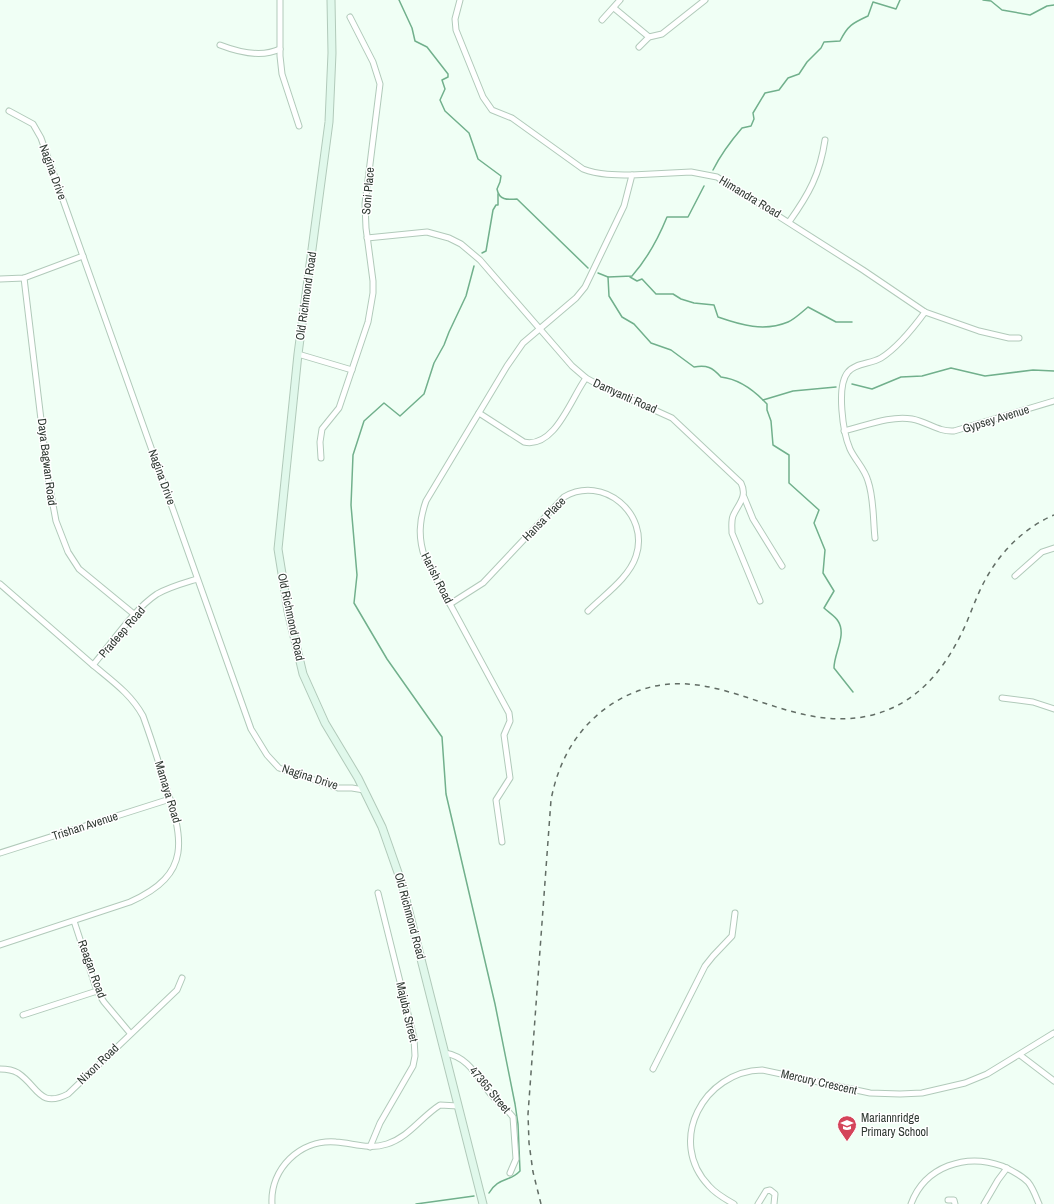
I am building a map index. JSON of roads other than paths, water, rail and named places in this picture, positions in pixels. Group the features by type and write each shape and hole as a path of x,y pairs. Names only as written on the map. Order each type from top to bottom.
{"street":[{"path":"280,0 280,49 282,74 299,126"},
{"name":"Old Richmond Road","path":"331,0 332,45 329,122 298,354 278,531 278,549 288,611 303,674 325,723 364,790 382,827 402,884 483,1204"},
{"name":"Himandra Road","path":"460,0 455,19 456,30 485,102 492,110 512,118 559,150 578,166 594,173 632,175 691,172 718,177 925,312 978,332 1008,338 1019,338"},
{"path":"602,20 620,0"},
{"path":"639,47 649,37 662,34 705,0"},
{"path":"614,8 649,37"},
{"name":"Soni Place","path":"321,458 320,442 322,429 340,408 371,308 373,281 367,238 365,204 380,84 375,66 350,17"},
{"path":"220,45 248,53 272,52 280,49"},
{"name":"Nagina Drive","path":"9,111 28,120 38,130 251,728 274,764 290,773 338,788 364,790"},
{"path":"789,222 808,195 815,181 825,140"},
{"path":"540,329 576,298 585,287 624,206 632,175"},
{"name":"Damyanti Road","path":"367,238 422,232 449,238 471,251 572,366 586,378 672,418 741,483 744,497 753,519 782,566"},
{"path":"0,279 9,280 24,278 83,256"},
{"name":"Daya Bagwan Road","path":"24,278 48,478 56,521 68,552 79,569 135,614"},
{"path":"875,538 868,480 851,451 844,431 842,403 844,383 846,374 853,368 875,361 885,355 913,328 925,312"},
{"name":"Harish Road","path":"502,842 496,803 498,794 510,778 504,735 510,718 425,558 421,545 420,527 426,501 507,366 523,343 540,329"},
{"path":"298,354 352,370"},
{"path":"479,413 524,442 530,443 540,441 550,435 586,378"},
{"name":"Gypsey Avenue","path":"844,431 888,420 906,418 923,422 941,431 954,431 1054,401"},
{"name":"Hansa Place","path":"450,604 483,583 564,497 575,492 590,490 605,493 619,500 626,506 635,521 639,538 636,556 629,570 588,611"},
{"path":"744,497 733,516 732,533 760,601"},
{"path":"1015,576 1042,552 1054,548"},
{"name":"Pradeep Road","path":"0,584 93,665 135,614 157,594 197,579"},
{"name":"Mamaya Road","path":"0,946 147,894 159,886 166,878 174,863 180,842 176,814 148,729 137,704 128,694 93,665"},
{"path":"1002,698 1033,702 1054,708"},
{"name":"Trishan Avenue","path":"0,853 170,799"},
{"name":"Majuba Street","path":"370,1147 380,1123 413,1066 416,1056 414,1038 378,893"},
{"path":"653,1069 705,966 712,956 732,936 735,913"},
{"name":"Reagan Road","path":"74,921 97,991 104,1002 130,1033"},
{"name":"Nixon Road","path":"0,1069 18,1073 41,1095 47,1098 60,1098 68,1094 130,1033 177,990 182,978"},
{"path":"23,1015 97,991"},
{"name":"Mercury Crescent","path":"734,1204 708,1185 697,1166 692,1147 693,1124 701,1104 715,1088 727,1079 745,1072 762,1070 870,1092 892,1094 922,1092 950,1087 976,1079 1020,1055 1054,1033"},
{"name":"47365 Street","path":"445,1053 453,1055 464,1061 474,1070 494,1097 513,1117 516,1159 510,1173"},
{"path":"1020,1055 1054,1081"},
{"path":"272,1204 273,1192 279,1172 293,1155 303,1149 312,1145 335,1142 370,1147 386,1144 402,1137 440,1105 458,1106"},
{"path":"911,1204 918,1190 937,1171 952,1164 973,1160 983,1160 1007,1168 1021,1176 1029,1183 1039,1204"},
{"path":"984,1204 1007,1168"},
{"path":"758,1204 766,1191 770,1190 776,1194 774,1204"},
{"path":"948,1200 954,1200 955,1204"}],"waterway":[{"path":"399,0 412,28 415,41 427,47 448,74 448,77 442,80 445,89 440,100 445,111 469,133 478,159 501,176 497,189 498,193 507,199 517,199 588,268"},
{"path":"713,170 726,148 742,128 751,126 754,119 753,113 765,93 779,90 788,78 799,74 807,62 821,48 824,42 840,41 851,25 868,16 873,2 896,9 900,0"},
{"path":"983,0 991,1 1002,10 1030,15 1047,6 1054,5"},
{"path":"608,277 632,276 643,263 652,248 667,217 688,217 704,186"},
{"path":"482,253 486,251 493,210 496,205 498,205 498,194"},
{"path":"474,266 466,296 444,345 434,363 424,394 400,416 384,403 364,421 353,455 351,505 357,575 354,603 387,659 442,737 446,794 495,1004 518,1124 520,1171 512,1177 496,1184 489,1193"},
{"path":"598,273 608,277 609,296 622,317 634,324 651,343 671,350 694,367 702,366 709,368 721,377 744,385 763,400 793,391 836,387"},
{"path":"630,277 637,281 642,279 656,294 673,294 681,299 694,303 714,305 718,317 744,325 761,327 779,325 793,319 808,307 836,322 852,322"},
{"path":"852,384 872,389 901,377 922,376 951,368 985,376 1033,370 1054,371"},
{"path":"763,400 767,404 767,410 771,421 773,445 789,455 789,483 819,510 814,523 825,550 823,573 834,591 824,608 837,619 841,632 834,668 853,692"},
{"path":"416,1204 474,1196"}],"railway":[{"path":"541,1204 533,1172 529,1143 528,1114 551,800 558,773 577,737 585,727 606,708 641,690 674,684 706,686 801,714 834,719 868,716 886,711 916,694 939,670 958,640 976,599 994,565 1008,548 1025,532 1054,515"}],"place":[{"name":"Mariannridge Primary School","path":"847,1142"}]}
